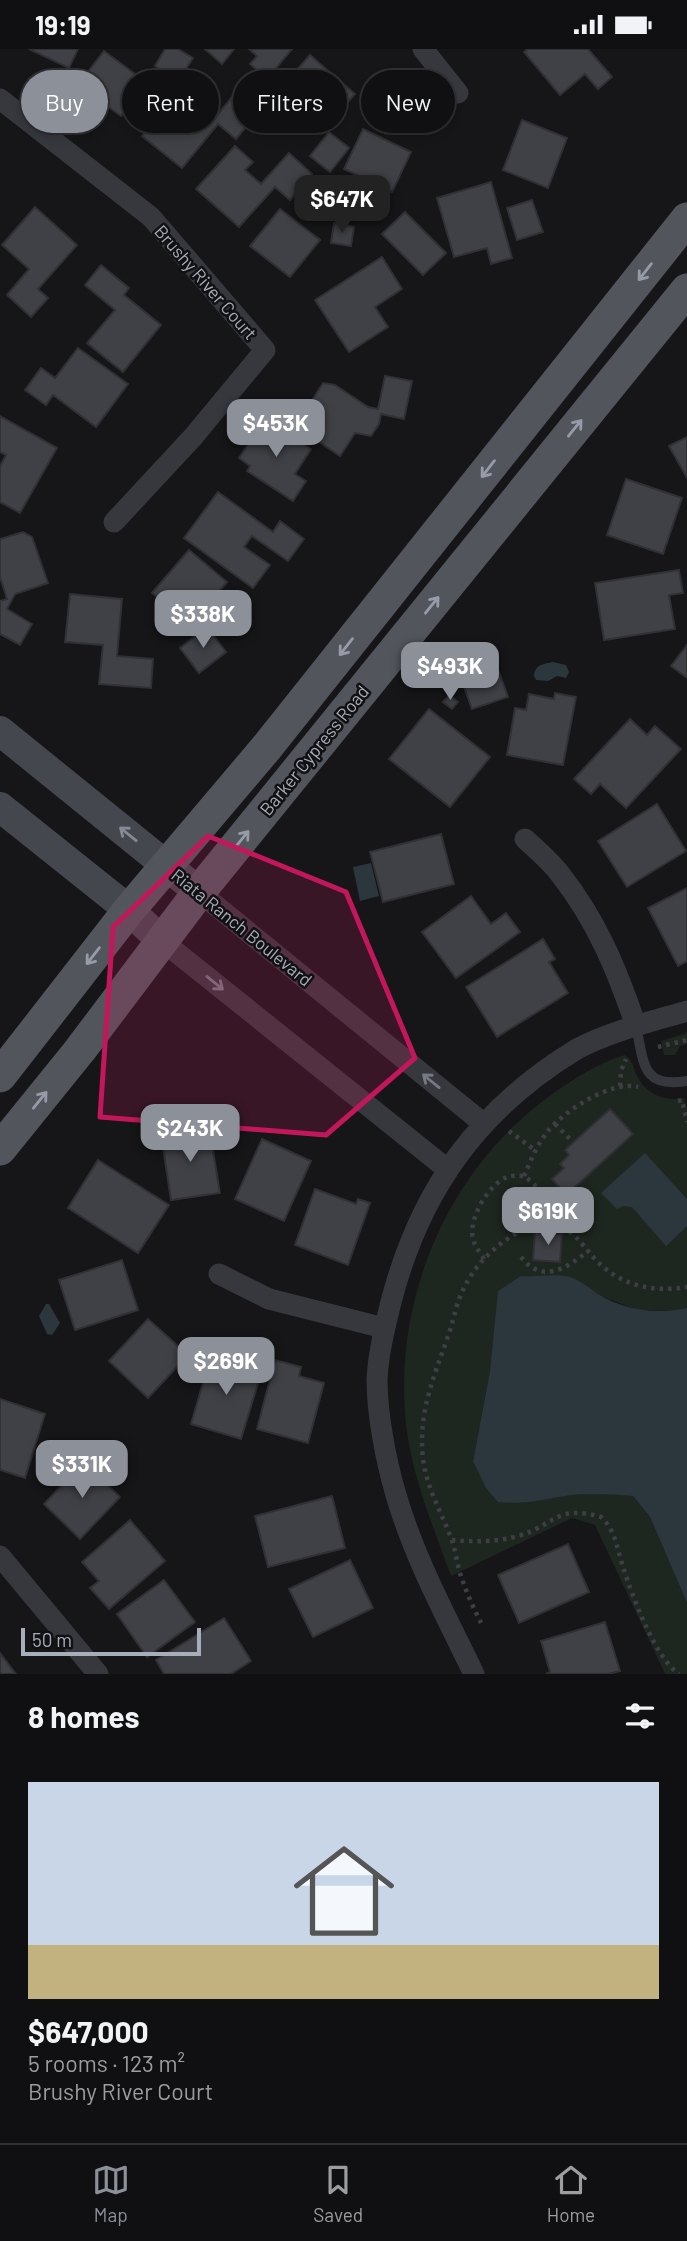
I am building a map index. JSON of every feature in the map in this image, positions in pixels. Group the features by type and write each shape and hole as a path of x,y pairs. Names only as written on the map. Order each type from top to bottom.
{"main road":[{"path":"0,1076 129,910 267,747 687,219"},
{"name":"Barker Cypress Road","path":"0,1149 80,1050 199,892 687,290"}],"street":[{"path":"423,49 458,93"},
{"name":"Brushy River Court","path":"0,99 151,217 265,350 193,437 114,522"},
{"name":"Riata Ranch Boulevard","path":"0,731 484,1124"},
{"path":"0,807 447,1169"},
{"path":"525,839 559,873 591,918 615,965 636,1025"},
{"path":"474,1674 421,1561 396,1495 383,1431 377,1380 384,1328 402,1260 423,1212 447,1169 484,1124 523,1087 579,1048 636,1025 687,1011"},
{"path":"219,1274 269,1299 384,1328"},
{"path":"0,1556 98,1674"}],"lane":[{"path":"636,1025 645,1064 652,1077 660,1083 687,1081"}],"path":[{"path":"658,1047 687,1040"},
{"path":"620,1086 621,1071 627,1055"},
{"path":"524,1177 536,1151 555,1124 575,1107 620,1086 637,1086"},
{"path":"682,1100 687,1122"},
{"path":"555,1124 573,1142"},
{"path":"509,1131 536,1151"},
{"path":"484,1259 472,1236 475,1217 488,1193 505,1178 524,1177 537,1187 547,1203 549,1225"},
{"path":"481,1623 462,1579 452,1540 428,1481 423,1461 421,1428 427,1395 452,1327 460,1296 471,1274 499,1246 526,1229 549,1225 567,1230 602,1266 632,1284 661,1289 687,1287"},
{"path":"520,1257 528,1266 540,1272 550,1272 568,1266 588,1251"},
{"path":"452,1540 517,1537 547,1521 574,1512 601,1517 613,1533 636,1603 663,1658 679,1674"}],"highlighted area":[{"path":"208,836 346,892 415,1058 326,1135 100,1117 113,927"}],"shaded area":[{"path":"553,662 566,665 569,672 566,678 557,676 548,681 536,680 534,676 538,667"},
{"path":"371,863 379,896 360,901 353,867"},
{"path":"687,1033 687,1044 680,1046 675,1055 664,1055 661,1041"},
{"path":"625,1055 644,1087 669,1099 684,1098 687,1109 687,1308 676,1311 637,1310 601,1296 579,1281 521,1276 490,1371 473,1461 570,1495 605,1493 633,1496 650,1517 687,1603 687,1674 665,1674 595,1525 572,1518 451,1576 416,1476 407,1434 405,1367 410,1322 421,1278 437,1235 458,1195 485,1158 516,1124 577,1077"},
{"path":"645,1153 687,1199 687,1226 666,1246 632,1207 623,1206 617,1209 601,1193"},
{"path":"521,1276 570,1277 618,1304 641,1310 687,1308 687,1603 650,1517 633,1496 579,1494 509,1503 498,1502 486,1488 473,1461 490,1371 498,1291"},
{"path":"46,1304 49,1304 60,1323 52,1335 47,1334 39,1316"}],"building":[{"path":"29,49 78,49 69,68"},
{"path":"165,49 178,49 193,58 185,70 161,70 155,66"},
{"path":"205,49 234,49 222,64"},
{"path":"249,49 292,49 274,70 257,70 250,64 257,56"},
{"path":"528,49 588,49 612,77 598,89 585,74 560,95 524,52"},
{"path":"104,51 130,70 122,70 121,116 108,107 108,70 89,70"},
{"path":"310,55 327,70 297,70"},
{"path":"347,87 355,94 347,103"},
{"path":"233,96 233,133 241,133 236,139 219,125 219,113"},
{"path":"522,120 567,138 548,188 503,170"},
{"path":"144,133 211,133 182,168 142,136"},
{"path":"328,133 349,148 330,172 310,156"},
{"path":"361,133 371,133 411,152 392,192 344,169"},
{"path":"235,146 253,162 245,170 261,184 289,153 312,174 290,200 275,187 239,227 196,189"},
{"path":"491,182 512,258 491,264 487,248 454,257 437,198"},
{"path":"532,200 543,232 517,240 507,208"},
{"path":"35,207 77,245 38,289 48,298 31,317 7,295 29,269 2,245"},
{"path":"280,209 320,240 290,277 250,246"},
{"path":"405,212 446,253 423,275 382,234"},
{"path":"334,223 354,227 351,246 331,243"},
{"path":"382,257 402,289 375,307 388,327 349,352 315,300"},
{"path":"101,265 129,288 124,295 161,325 123,372 87,343 115,310 85,285"},
{"path":"78,348 128,384 96,427 53,395 46,405 25,390 41,368 55,378"},
{"path":"385,376 412,381 404,419 381,414 379,424 371,436 355,433 340,456 296,426 323,383 335,385 368,407 378,409"},
{"path":"0,416 57,448 20,513 0,502 0,466 6,455 0,452"},
{"path":"265,419 311,449 295,474 306,481 293,501 247,471 250,466 239,458"},
{"path":"687,437 687,478 669,446"},
{"path":"626,479 682,498 663,554 607,535"},
{"path":"218,492 273,532 280,521 304,539 288,561 252,536 244,547 270,565 253,588 184,538"},
{"path":"23,532 32,537 48,583 15,594 7,609 32,624 20,645 0,634 0,601 7,599 0,577 0,539"},
{"path":"189,550 227,582 190,625 152,593"},
{"path":"679,570 683,593 669,595 675,629 604,640 595,583"},
{"path":"70,594 122,599 117,656 153,659 151,688 99,684 103,645 65,642"},
{"path":"207,627 226,652 199,673 180,648"},
{"path":"687,645 687,678 671,666"},
{"path":"499,672 508,697 472,709 463,684"},
{"path":"555,693 576,697 563,765 507,755 515,708 526,710 529,694 554,699"},
{"path":"449,695 458,702 452,709 443,702"},
{"path":"429,709 490,757 450,807 389,759"},
{"path":"630,719 647,735 655,726 681,749 626,808 600,784 591,794 574,779"},
{"path":"657,804 686,851 627,887 598,841"},
{"path":"441,834 454,884 383,902 370,852"},
{"path":"687,888 687,961 678,966 648,908"},
{"path":"471,896 491,924 506,913 520,932 456,978 422,932"},
{"path":"543,939 555,959 549,962 568,993 497,1037 466,987"},
{"path":"610,1109 633,1134 566,1195 552,1179 564,1168 560,1164 569,1155 565,1150"},
{"path":"209,1127 220,1193 171,1200 161,1134"},
{"path":"262,1139 311,1161 284,1221 235,1199"},
{"path":"98,1160 169,1205 138,1253 68,1208"},
{"path":"315,1189 356,1204 358,1199 370,1203 348,1265 295,1245"},
{"path":"535,1232 562,1234 560,1262 533,1260"},
{"path":"122,1260 138,1310 75,1330 59,1280"},
{"path":"148,1319 188,1355 148,1398 109,1361"},
{"path":"211,1355 262,1370 241,1439 191,1424"},
{"path":"275,1360 301,1367 299,1376 324,1383 308,1443 257,1429"},
{"path":"0,1399 45,1414 25,1478 0,1470"},
{"path":"84,1462 120,1497 80,1539 44,1504"},
{"path":"332,1496 345,1548 268,1567 255,1516"},
{"path":"130,1520 165,1561 109,1609 90,1588 99,1581 82,1562"},
{"path":"568,1544 589,1592 519,1623 498,1575"},
{"path":"350,1560 373,1608 313,1637 289,1589"},
{"path":"164,1580 195,1622 147,1657 117,1614"},
{"path":"224,1618 251,1661 231,1674 164,1674 156,1660"},
{"path":"605,1622 620,1671 608,1674 546,1674 550,1672 541,1641"},
{"path":"0,1653 16,1674 0,1674"}]}
